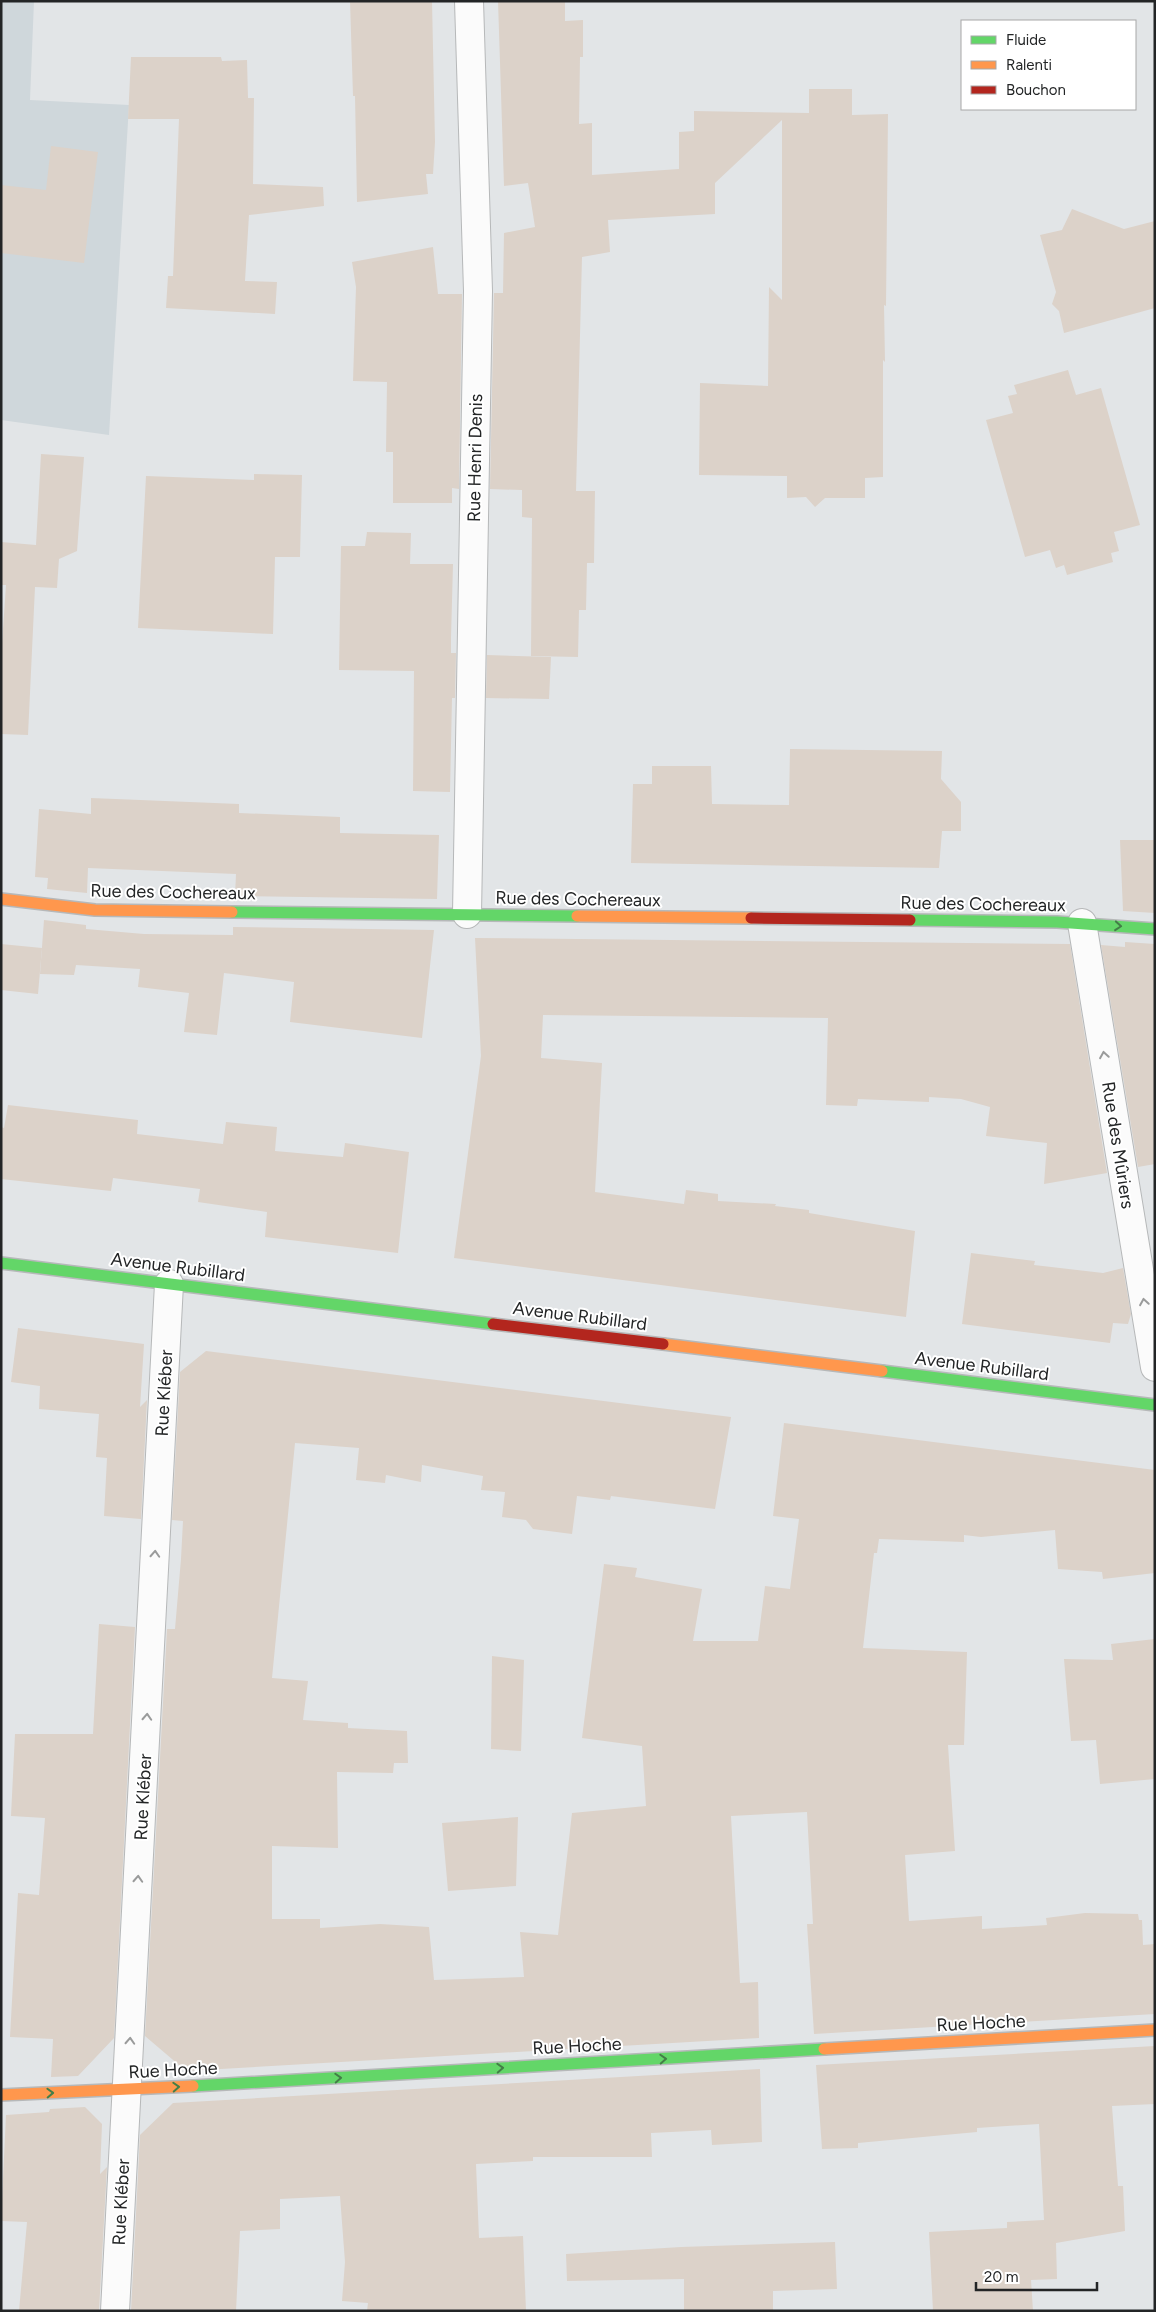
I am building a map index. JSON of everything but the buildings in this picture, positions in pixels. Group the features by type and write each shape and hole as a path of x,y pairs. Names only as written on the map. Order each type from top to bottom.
{"street":[{"name":"Rue Henri Denis","path":"467,914 478,290 469,1"},
{"name":"Rue des Cochereaux","path":"1,899 95,910 1082,923 1155,929"},
{"name":"Rue des Mûriers","path":"1082,923 1155,1368"},
{"name":"Avenue Rubillard","path":"1,1263 1155,1404"},
{"name":"Rue Kléber","path":"115,2311 170,1284"},
{"name":"Rue Hoche","path":"1,2095 127,2090 1155,2030"}],"shaded area":[{"path":"1,1 34,1 30,100 129,105 109,435 1,420"}],"traffic: fast":[{"path":"232,912 577,916"},
{"path":"910,920 1057,922 1155,929"},
{"path":"1,1263 493,1324"},
{"path":"882,1371 1155,1405"},
{"path":"193,2086 824,2049"}],"traffic: slow":[{"path":"1,899 95,910 232,912"},
{"path":"577,916 751,918"},
{"path":"663,1344 882,1371"},
{"path":"824,2049 1155,2030"},
{"path":"1,2095 193,2086"}],"traffic: jam":[{"path":"751,918 910,920"},
{"path":"493,1324 663,1344"}]}
